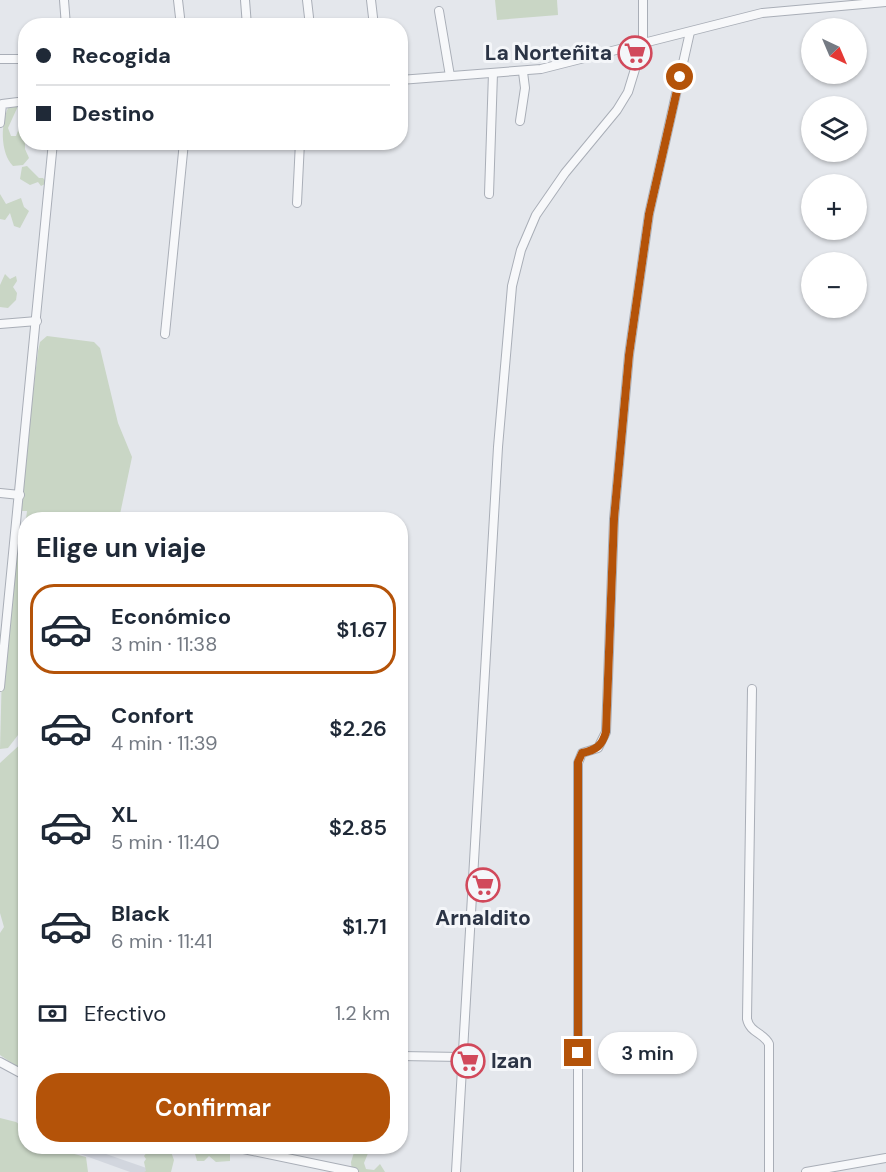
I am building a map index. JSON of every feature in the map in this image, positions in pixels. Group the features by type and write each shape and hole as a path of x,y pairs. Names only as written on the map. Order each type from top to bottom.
{"street":[{"path":"64,0 65,18"},
{"path":"178,0 180,18"},
{"path":"245,0 246,18"},
{"path":"307,0 309,18"},
{"path":"371,0 373,18"},
{"path":"456,1172 498,447 512,286 521,250 536,215 565,172 617,110 635,76 643,44 643,0"},
{"path":"408,79 523,72 762,13 886,2"},
{"path":"439,11 450,76"},
{"path":"578,1172 578,762 582,753 593,751 600,745 606,732 614,519 629,355 649,214 690,32"},
{"path":"0,59 18,58"},
{"path":"520,121 525,88 523,72"},
{"path":"489,194 493,74"},
{"path":"0,123 2,104 18,101"},
{"path":"18,512 52,150"},
{"path":"165,334 183,150"},
{"path":"297,203 300,150"},
{"path":"0,324 37,321"},
{"path":"0,493 20,495"},
{"path":"0,687 18,514"},
{"path":"752,689 747,1019 752,1030 767,1040 769,1044 769,1172"},
{"path":"408,1056 462,1058"},
{"path":"0,1062 18,1072"},
{"path":"267,1154 354,1172"},
{"path":"809,1172 886,1158"}],"shaded area":[{"path":"80,1154 106,1154 158,1172 130,1172"}],"green space":[{"path":"495,0 557,0 558,15 497,20"},
{"path":"10,104 18,106 8,128 11,136 16,136 18,131 18,150 25,150 29,158 23,165 13,166 6,153 3,128"},
{"path":"27,166 47,183 41,186 38,182 30,185 20,179 22,167"},
{"path":"0,194 6,204 21,198 24,207 29,211 20,228 14,226 10,213 5,220 0,219"},
{"path":"5,274 10,279 16,276 17,281 13,287 17,293 16,300 8,308 0,307 0,285"},
{"path":"47,336 94,342 100,348 118,423 132,457 120,512 19,511 40,342"},
{"path":"18,536 18,735 8,748 0,749 2,670"},
{"path":"18,746 18,1067 0,1055 0,933 4,927 0,913 0,763"},
{"path":"0,1118 18,1124 18,1154 74,1154 86,1157 88,1172 0,1172"},
{"path":"146,1154 172,1154 174,1160 171,1172 144,1172 146,1171 144,1162 146,1159"},
{"path":"195,1154 230,1154 230,1161 216,1162 209,1156 204,1161 197,1161"},
{"path":"354,1154 368,1154 364,1163 366,1169 374,1170 380,1164 385,1172 352,1172 351,1162"}],"place":[{"name":"La Norteñita","path":"635,53"},
{"name":"Arnaldito","path":"483,885"},
{"name":"Izan","path":"468,1061"}],"route":[{"path":"578,1053 578,762 582,753 598,748 606,732 614,519 629,355 649,214 680,77"}]}
